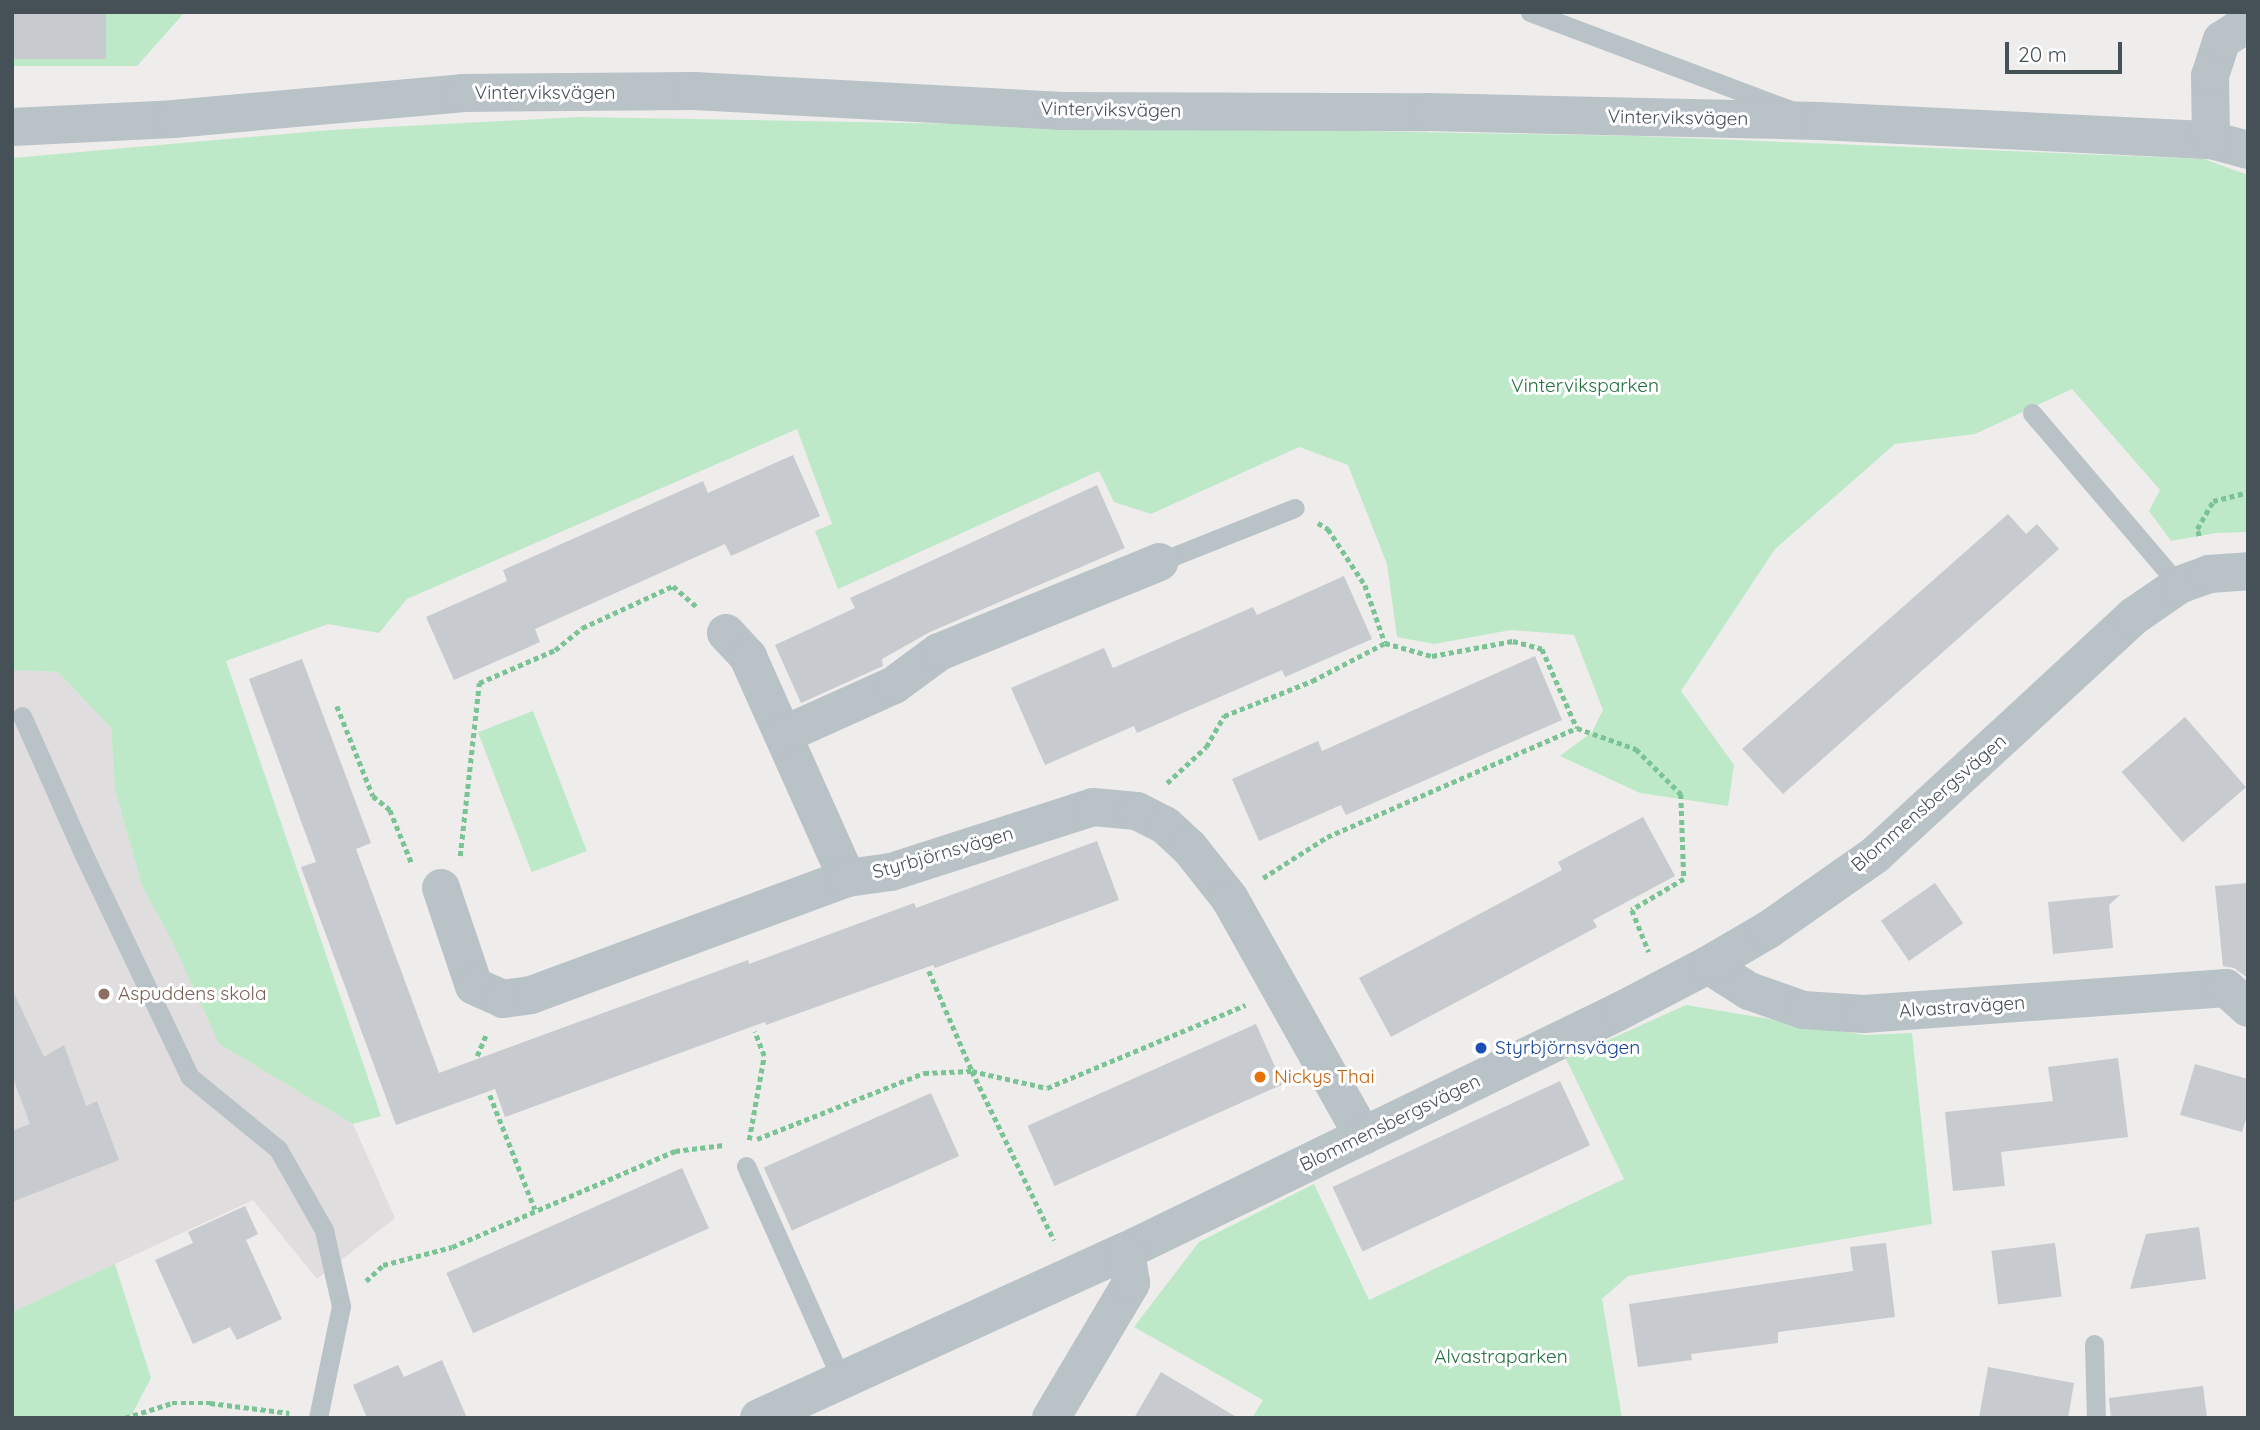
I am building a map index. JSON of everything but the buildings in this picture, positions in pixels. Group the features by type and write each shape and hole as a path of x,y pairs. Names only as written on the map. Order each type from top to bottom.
{"street":[{"path":"2211,140 2210,76 2222,40 2248,23"},
{"name":"Vinterviksvägen","path":"12,127 173,119 462,93 694,91 1058,111 1427,112 1819,121 2211,140 2248,150"},
{"path":"783,735 894,685 939,652 1159,562"},
{"name":"Blommensbergsvägen","path":"759,1418 1126,1251 1708,965 1768,930 1875,855 2134,616 2179,585 2209,574 2248,571"},
{"name":"Styrbjörnsvägen","path":"726,633 748,657 847,878"},
{"name":"Styrbjörnsvägen","path":"441,888 474,986 503,999 531,995 847,878 891,872 1093,807 1137,811 1165,825 1189,847 1230,899 1363,1136"},
{"name":"Alvastravägen","path":"1708,965 1749,991 1803,1010 1864,1014 2242,992"},
{"path":"1051,1418 1131,1283 1126,1251"}],"lane":[{"path":"1530,12 1819,121"},
{"path":"2032,413 2179,585"},
{"path":"1159,562 1295,508"},
{"path":"22,716 83,853 190,1077 278,1149 324,1230 341,1306 318,1417"},
{"path":"746,1166 842,1381"},
{"path":"2094,1344 2096,1418"}],"path":[{"path":"2197,528 2213,501 2248,492"},
{"path":"1295,508 1328,529 1364,585 1385,643"},
{"path":"337,706 373,796 390,810 413,866 441,888 460,862 479,683 555,650 582,628 673,586 726,633"},
{"path":"1137,811 1206,747 1224,716 1312,681 1385,643 1432,656 1513,640 1542,649 1577,728"},
{"path":"1230,899 1327,837 1577,728 1636,749 1681,794 1684,879 1632,910 1663,988"},
{"path":"929,971 972,1071 1071,1276"},
{"path":"341,1306 383,1265 452,1247 675,1151 749,1142 924,1073 972,1071 1047,1088 1282,989"},
{"path":"749,1142 764,1056 755,1032"},
{"path":"490,1095 536,1209"},
{"path":"125,1418 172,1403 210,1403 318,1417"}],"shaded area":[{"name":"Aspuddens skola","path":"12,670 58,672 111,728 115,790 142,886 173,943 219,1044 353,1124 395,1218 317,1279 253,1200 12,1312"}],"green space":[{"path":"12,12 185,12 137,66 12,66"},
{"name":"Vinterviksparken","path":"579,117 1636,136 2204,159 2248,175 2248,532 2216,533 2171,541 2149,511 2160,490 2072,389 1975,434 1895,444 1775,549 1681,691 1734,765 1728,806 1640,793 1560,756 1592,732 1603,710 1574,635 1511,630 1434,644 1397,637 1387,564 1348,465 1299,447 1151,514 1114,502 1099,471 838,589 815,531 832,524 797,429 407,599 379,633 328,624 226,661 381,1116 353,1124 219,1044 173,943 142,886 115,790 111,728 58,672 12,670 12,158 330,130"},
{"path":"533,711 587,851 532,872 478,732"},
{"name":"Alvastraparken","path":"1686,1005 1865,1035 1912,1033 1932,1224 1628,1276 1602,1299 1622,1418 1252,1418 1263,1400 1134,1327 1199,1242 1314,1184 1369,1300 1624,1179 1566,1059"},
{"path":"115,1264 151,1378 130,1418 12,1418 12,1312"}],"place":[{"name":"Aspuddens skola","path":"104,994"},
{"name":"Styrbjörnsvägen","path":"1481,1048"},
{"name":"Nickys Thai","path":"1260,1077"}]}
